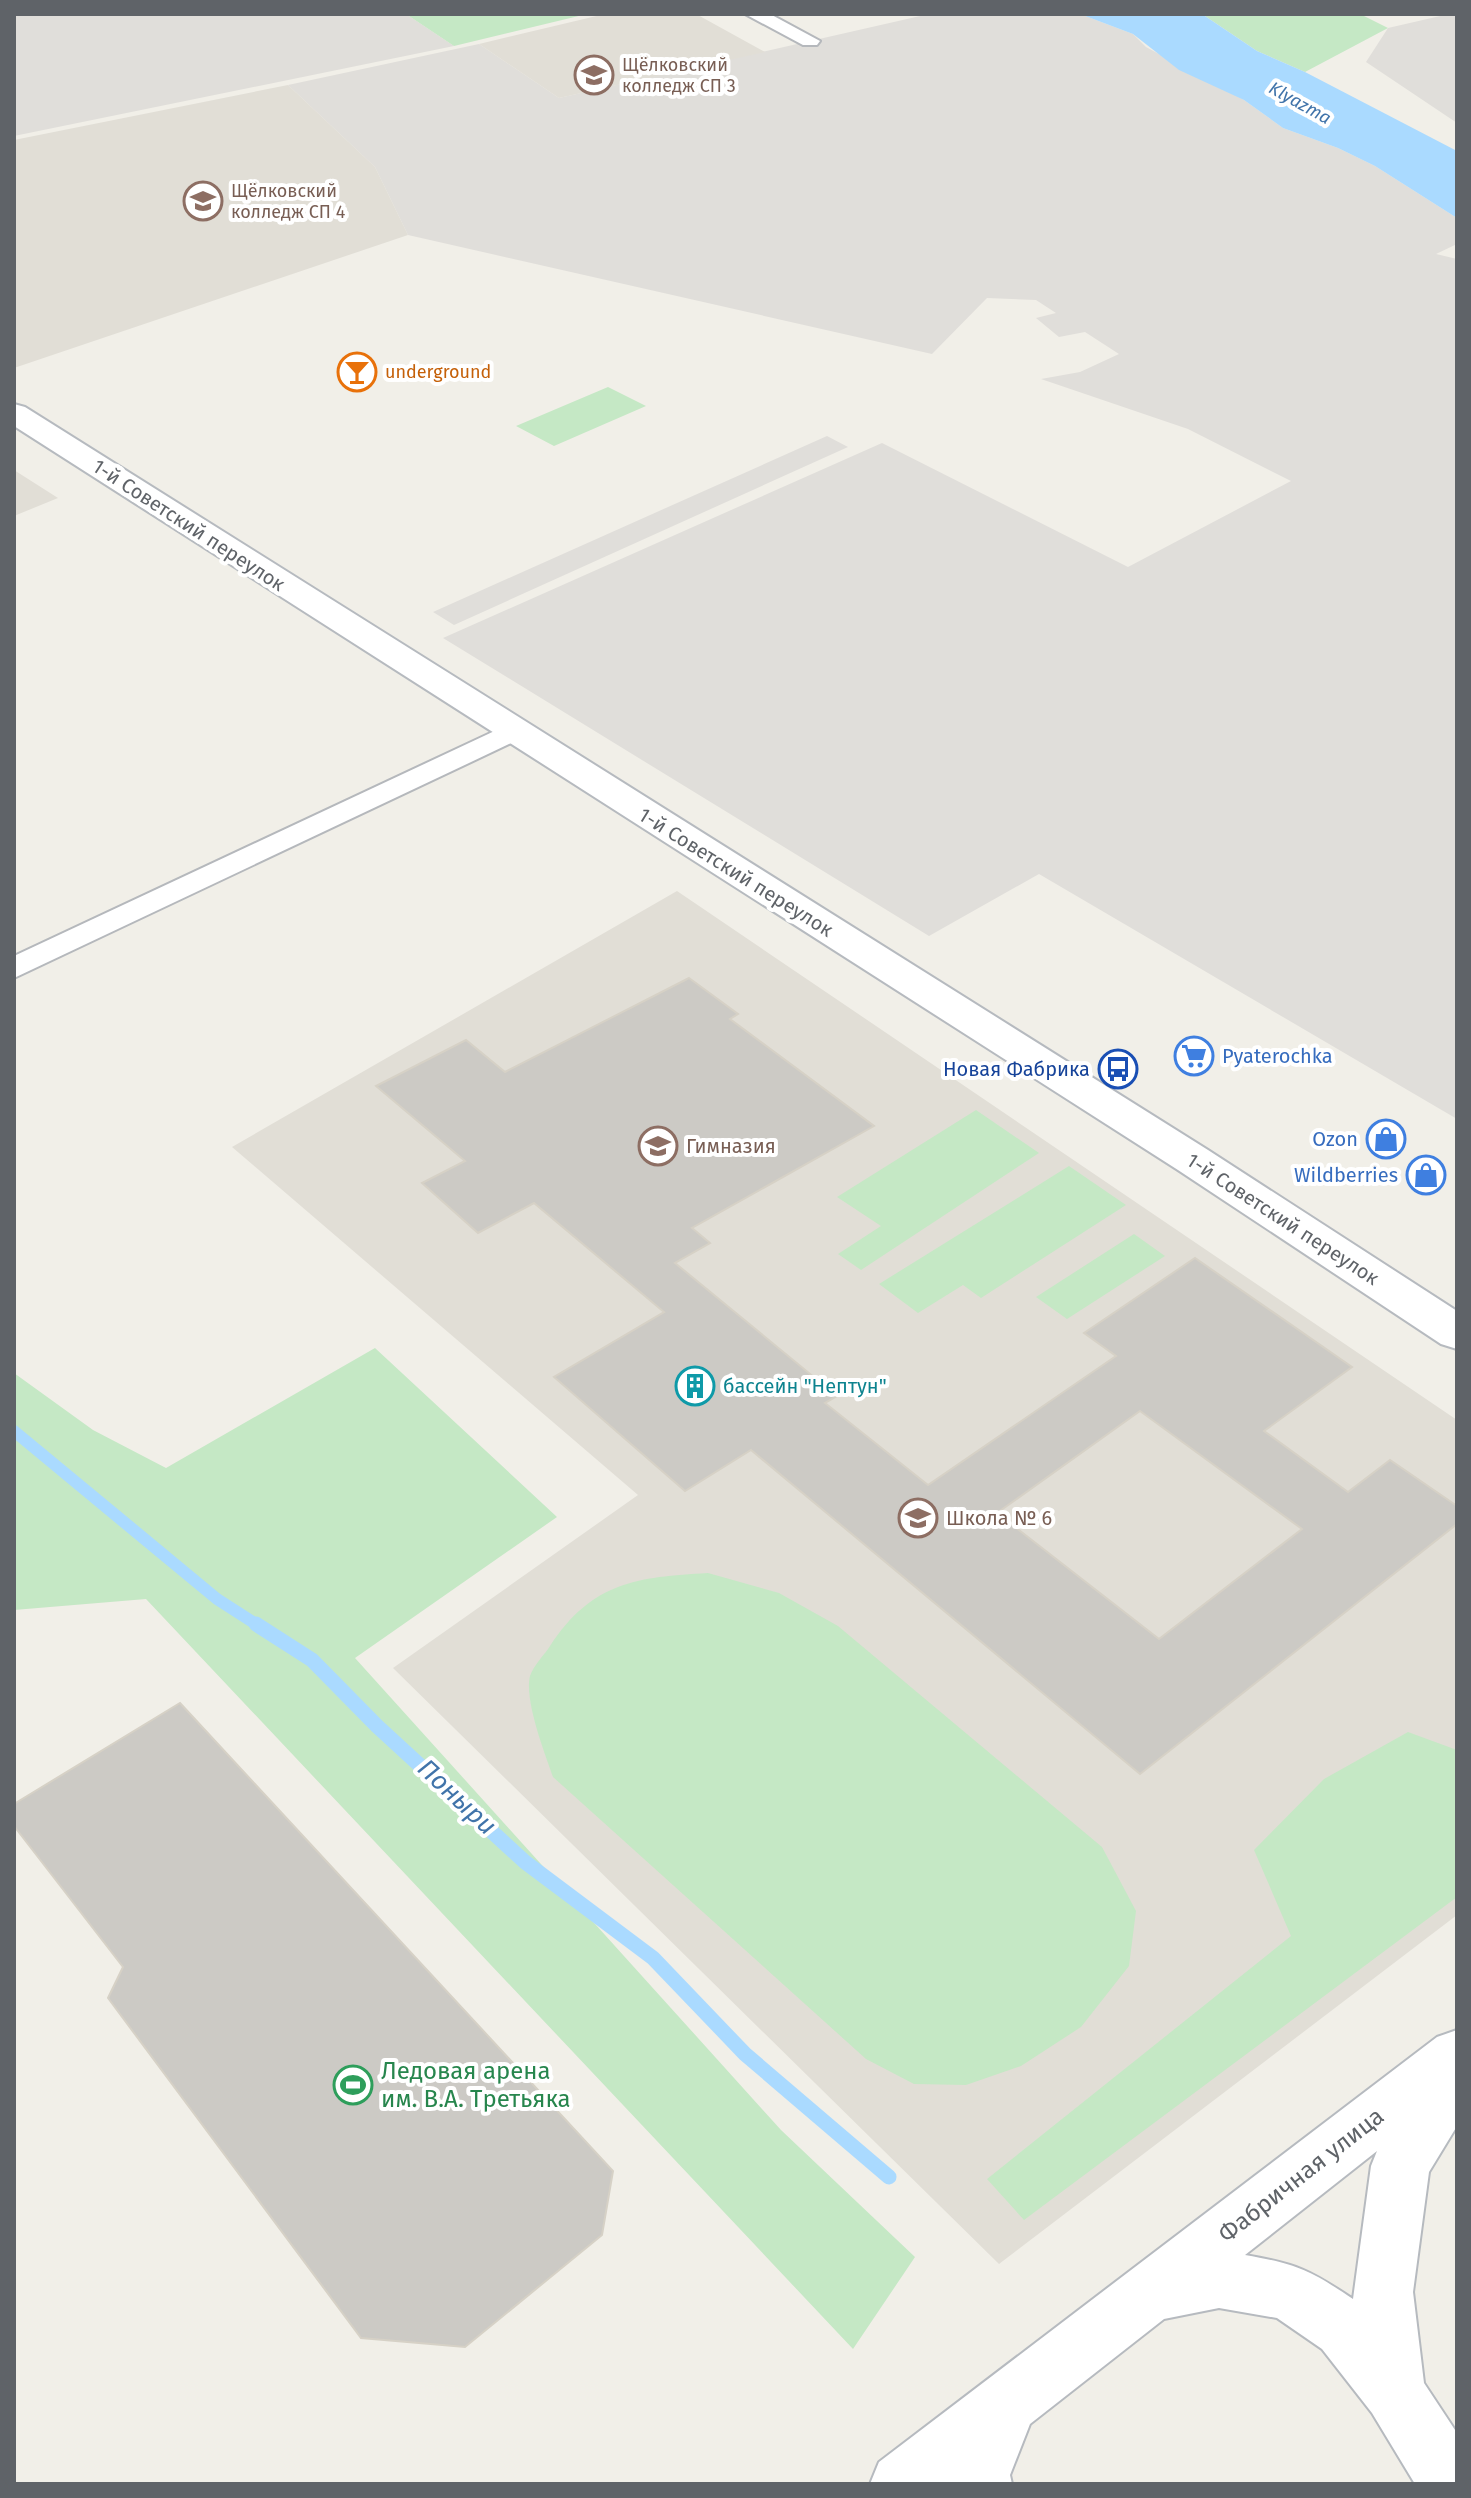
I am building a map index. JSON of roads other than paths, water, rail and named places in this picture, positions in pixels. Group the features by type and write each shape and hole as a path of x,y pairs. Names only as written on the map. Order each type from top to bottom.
{"street":[{"path":"755,14 810,41"},
{"name":"1-й Советский переулок","path":"14,413 1193,1160 1457,1333"},
{"path":"14,968 514,731"},
{"name":"Фабричная улица","path":"902,2484 1457,2055"},
{"name":"Фабричная улица","path":"1394,2392 1383,2292 1400,2166 1457,2075"},
{"name":"Фабричная улица","path":"1144,2294 1219,2279 1289,2291 1344,2328 1394,2392 1437,2459 1447,2484"},
{"name":"Фабричная улица","path":"980,2484 978,2475 1030,2384"}],"water":[{"name":"Klyazma","path":"1080,14 1202,14 1257,51 1305,72 1457,151 1457,218 1375,166 1338,148 1283,128 1244,100 1179,70 1133,34"}],"waterway":[{"name":"Поныри","path":"14,1431 217,1599 259,1626"},
{"name":"Поныри","path":"256,1624 312,1660 377,1726 525,1862 653,1958 745,2054 889,2177"}],"place":[{"name":"Щёлковский колледж СП 3","path":"594,75"},
{"name":"Щёлковский колледж СП 4","path":"203,201"},
{"name":"underground","path":"357,372"},
{"name":"Pyaterochka","path":"1194,1056"},
{"name":"Новая Фабрика","path":"1118,1069"},
{"name":"Ozon","path":"1386,1139"},
{"name":"Гимназия","path":"658,1146"},
{"name":"Wildberries","path":"1426,1175"},
{"name":"бассейн \"Нептун\"","path":"695,1386"},
{"name":"Школа № 6","path":"918,1518"},
{"name":"Ледовая арена им. В.А. Третьяка","path":"353,2085"}]}
